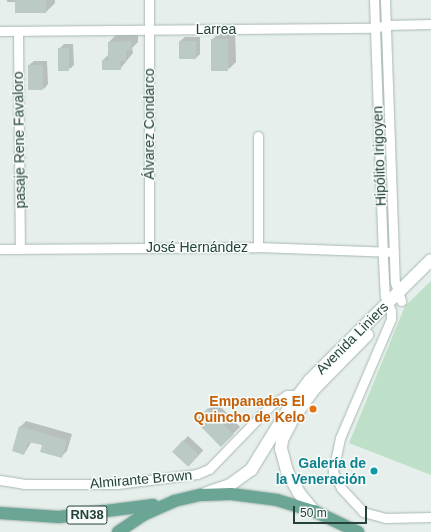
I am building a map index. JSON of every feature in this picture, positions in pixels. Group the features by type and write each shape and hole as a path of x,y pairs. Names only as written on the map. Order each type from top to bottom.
{"main road":[{"name":"Avenida Liniers","path":"284,424 299,395 399,297 431,260"},
{"name":"Avenida Liniers","path":"399,297 431,272"},
{"name":"Avenida Liniers","path":"284,424 389,307"},
{"path":"201,495 230,485 251,470 284,424"},
{"path":"284,424 282,440 283,460 293,484 314,512"},
{"name":"RN38","path":"0,512 59,517 124,510 201,495 231,494 277,500 314,512 355,530"},
{"name":"RN38","path":"118,532 143,515 174,501"},
{"path":"355,530 365,532"}],"street":[{"name":"Álvarez Condarco","path":"149,0 149,247"},
{"name":"Hipólito Irigoyen","path":"374,0 383,251 389,307"},
{"name":"Hipólito Irigoyen","path":"385,0 394,252 399,297"},
{"name":"Larrea","path":"0,31 375,28 386,25 431,24"},
{"name":"pasaje Rene Favaloro","path":"18,31 20,249"},
{"path":"258,136 258,247"},
{"name":"José Hernández","path":"0,249 258,247 394,252"},
{"path":"389,307 382,343 340,438 333,472 341,488 363,512 385,518 431,517"},
{"name":"Almirante Brown","path":"0,480 24,484 117,484 197,474 209,469 272,404 287,395 299,395"}],"green space":[{"path":"431,281 431,475 349,443 405,306"}],"building":[{"path":"15,0 46,0 46,13 15,13"},
{"path":"211,39 228,39 228,71 211,71"},
{"path":"131,41 131,50 126,50 126,61 120,61 121,70 102,70 102,60 108,60 108,42"},
{"path":"179,41 196,41 196,59 179,59"},
{"path":"58,48 69,48 69,71 58,71"},
{"path":"28,65 43,65 43,90 28,90"},
{"path":"208,408 234,435 221,447 195,421"},
{"path":"19,426 67,440 62,458 40,452 42,445 28,442 24,455 12,451"},
{"path":"183,440 199,455 188,467 172,452"}],"place":[{"name":"Empanadas El Quincho de Kelo","path":"313,409"},
{"name":"Galería de la Veneración","path":"374,471"}]}
